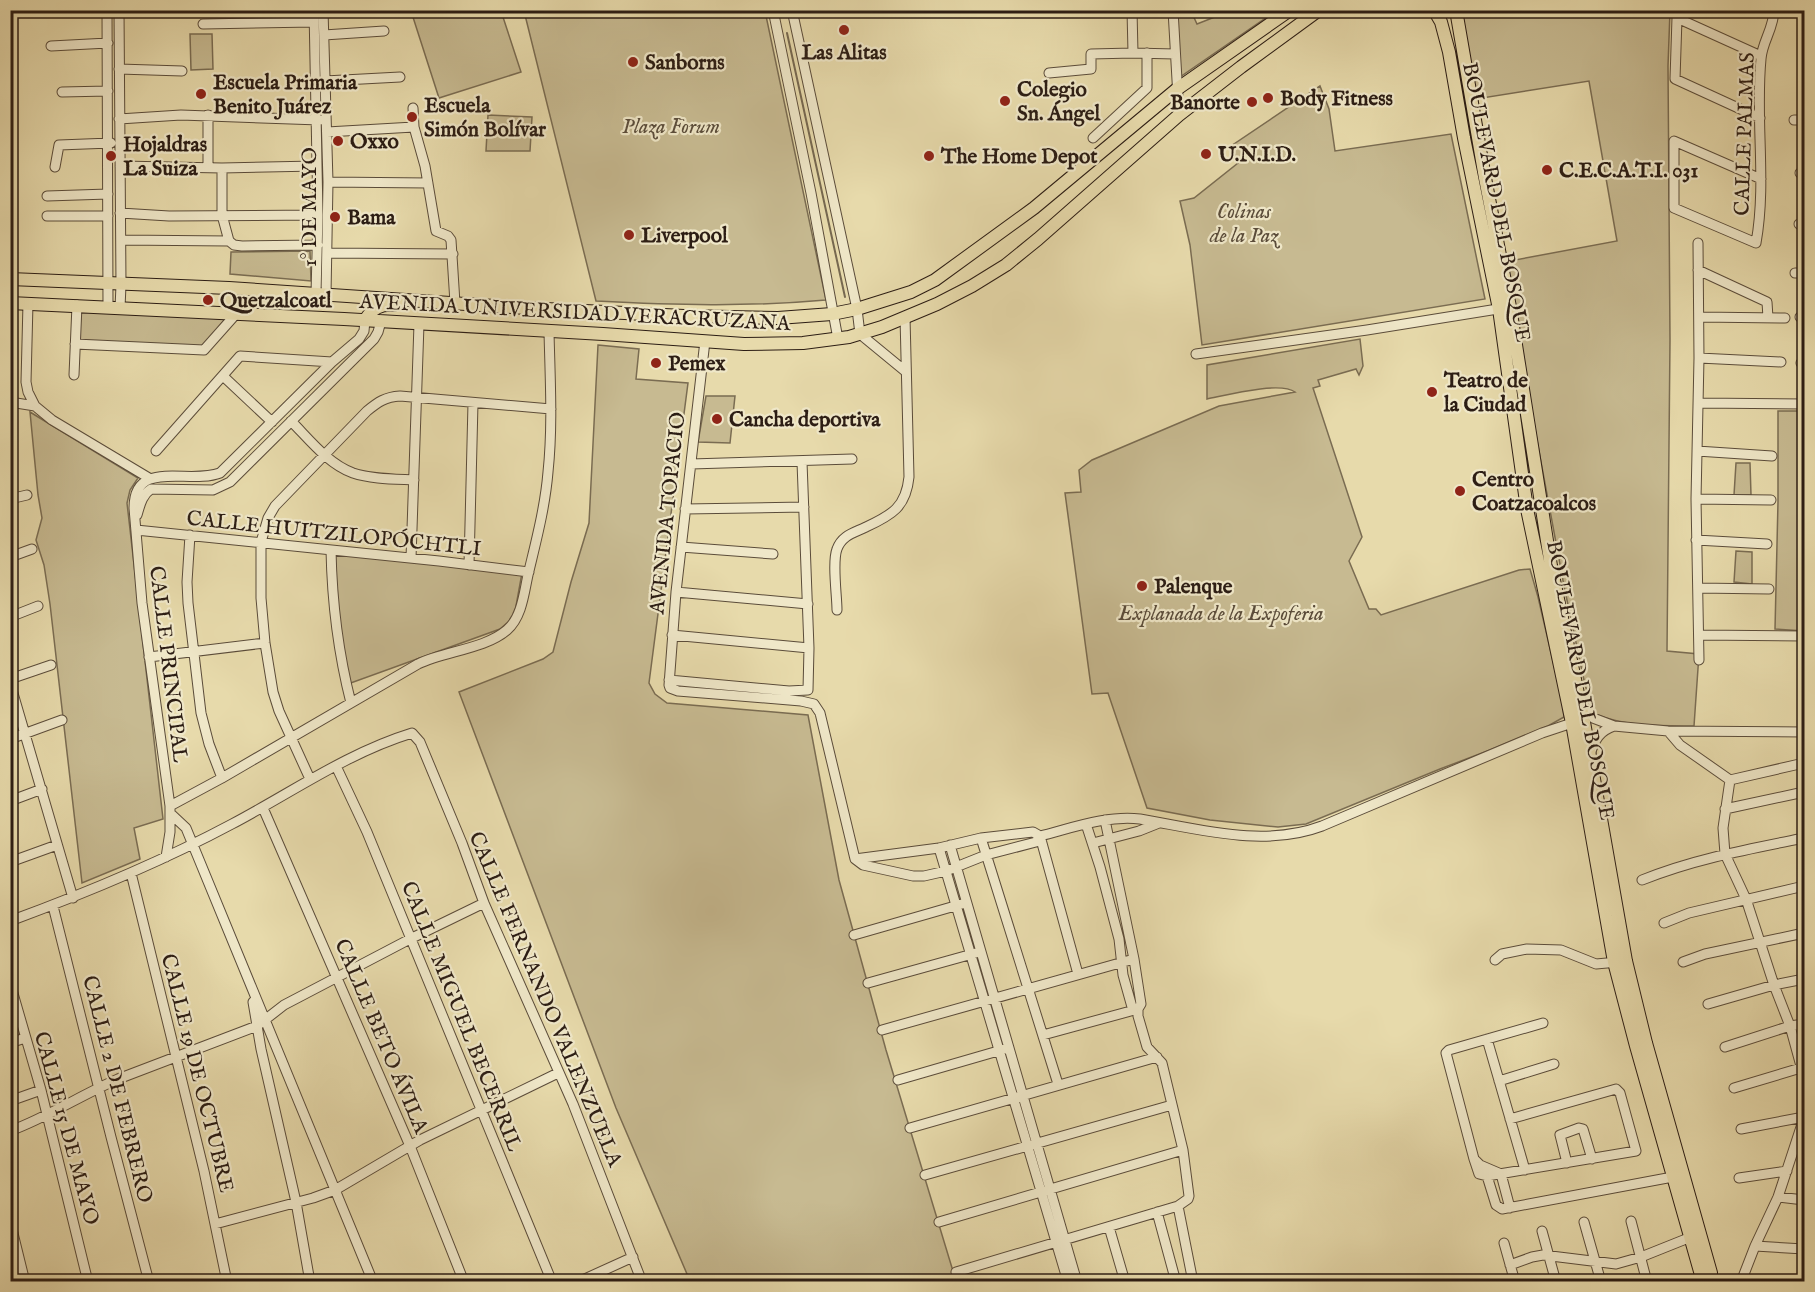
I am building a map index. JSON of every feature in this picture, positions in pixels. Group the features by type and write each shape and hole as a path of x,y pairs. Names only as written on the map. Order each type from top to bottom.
{"main road":[{"name":"AVENIDA UNIVERSIDAD VERACRUZANA","path":"10,303 344,319 368,315 381,321 705,342 782,344 838,339 860,334 958,294 1006,265 1179,115 1319,10"},
{"name":"BOULEVARD DEL BOSQUE","path":"1434,10 1441,22 1449,52 1462,129 1504,308"},
{"name":"BOULEVARD DEL BOSQUE","path":"1456,10 1485,178 1504,308 1527,509 1580,701 1590,754 1609,899"},
{"name":"AVENIDA UNIVERSIDAD VERACRUZANA","path":"10,279 229,288 356,298 684,316 778,318 832,314 857,309 911,292 935,280 1034,208 1177,89 1289,11"},
{"path":"1267,47 1268,39 1287,21 1289,11"},
{"path":"356,298 368,315 381,305 388,304 440,307 454,303"},
{"path":"344,319 356,310 356,298"},
{"name":"BOULEVARD DEL BOSQUE","path":"1549,586 1572,723 1620,962 1695,1236 1703,1281"},
{"name":"BOULEVARD DEL BOSQUE","path":"1695,1236 1711,1273 1708,1281"}],"street":[{"path":"107,10 108,216 115,284"},
{"path":"114,308 120,240 119,10"},
{"name":"1° DE MAYO","path":"314,10 316,166 321,295"},
{"name":"1° DE MAYO","path":"321,295 327,253 328,182 323,10"},
{"path":"773,10 811,193 838,339"},
{"path":"1132,10 1133,53"},
{"path":"1173,10 1179,115"},
{"name":"CALLE PALMAS","path":"1761,179 1674,141 1674,208 1756,243 1760,217 1761,179 1761,56 1774,10"},
{"path":"776,26 793,15 857,309 860,334 905,371"},
{"path":"1760,118 1675,79 1677,18 1761,56"},
{"path":"203,24 314,22"},
{"path":"324,35 384,31"},
{"path":"51,46 108,43"},
{"path":"1093,138 1147,88 1147,53"},
{"path":"1049,73 1091,69 1091,54 1175,54"},
{"path":"119,69 182,71"},
{"path":"325,81 400,77"},
{"path":"62,92 108,91"},
{"path":"413,108 414,126 428,183 436,231 450,238 453,254 454,303"},
{"path":"119,119 181,115 327,120"},
{"path":"208,116 208,167"},
{"path":"1794,120 1804,120"},
{"path":"327,132 414,126"},
{"path":"55,166 59,145 119,142"},
{"path":"120,166 222,168 316,166"},
{"path":"222,168 222,215 229,241 234,245 242,246 318,245"},
{"path":"328,182 428,183"},
{"path":"47,196 108,194"},
{"path":"120,213 169,216 318,215"},
{"path":"47,216 108,216"},
{"path":"120,240 229,241"},
{"path":"1698,243 1696,540 1699,660"},
{"path":"327,253 453,254"},
{"path":"1698,270 1767,302 1768,318"},
{"path":"28,303 26,382 35,406 52,420 149,478 202,477 220,473 332,362 359,339 364,331 368,315"},
{"path":"74,375 77,305"},
{"path":"1196,354 1504,308"},
{"path":"75,344 204,350 236,314"},
{"path":"837,610 836,555 840,543 848,535 867,527 895,510 903,502 907,492 909,477 905,317"},
{"path":"1699,317 1785,318"},
{"name":"CALLE PRINCIPAL","path":"135,520 142,498 151,489 213,490 230,482 374,339 381,321"},
{"path":"411,558 419,324"},
{"path":"310,1281 252,987 186,828 170,810 351,702 430,658 480,644 502,634 516,621 540,531 545,498 550,453 549,331"},
{"name":"AVENIDA TOPACIO","path":"670,684 675,592 705,342"},
{"path":"156,452 240,356 332,362"},
{"path":"1699,358 1782,362"},
{"path":"223,376 272,422"},
{"path":"310,780 290,738 273,692 266,643 261,598 261,542 268,518 275,506 324,454 380,401 388,397 415,397 551,409"},
{"path":"10,402 35,406"},
{"path":"469,565 473,403"},
{"path":"1698,403 1804,404"},
{"path":"291,421 324,454 352,473 414,480"},
{"path":"1697,451 1772,456"},
{"path":"691,464 852,459"},
{"path":"670,684 805,692 808,688 808,604 802,462"},
{"name":"CALLE PRINCIPAL","path":"149,478 142,482 135,493 134,500 142,603 170,810 169,843 166,856"},
{"path":"10,499 27,495"},
{"path":"1696,499 1771,500"},
{"path":"686,509 804,507"},
{"name":"CALLE HUITZILOPÓCHTLI","path":"136,530 529,572"},
{"path":"190,535 187,582 201,713 209,744 222,778"},
{"path":"1696,540 1767,544"},
{"path":"681,547 773,554"},
{"path":"10,557 32,549"},
{"path":"331,550 336,626 351,702"},
{"path":"1698,588 1769,589"},
{"path":"675,592 808,604"},
{"path":"10,617 38,606"},
{"path":"672,635 809,648"},
{"path":"1699,635 1804,636"},
{"path":"149,657 266,643"},
{"path":"51,665 10,681 73,898"},
{"path":"670,684 678,690 814,704 820,713 855,859 863,865 913,876 946,872 986,855 1036,842 1040,836 1106,820 1133,818 1255,836 1287,835 1311,830 1542,733 1572,723"},
{"path":"1580,701 1593,718 1614,726 1668,731 1804,732"},
{"path":"10,739 62,720"},
{"path":"1590,754 1598,736 1604,730 1614,726"},
{"path":"1668,731 1673,738 1730,780 1804,763"},
{"path":"1687,749 1684,738 1693,731"},
{"name":"CALLE FERNANDO VALENZUELA","path":"336,766 412,733 420,742 462,843 483,903 577,1115 642,1281"},
{"path":"10,921 73,898 193,845 336,766"},
{"name":"CALLE MIGUEL BECERRIL","path":"336,766 367,832 552,1281"},
{"path":"1730,780 1723,828 1725,854 1746,899 1804,1071 1734,1088"},
{"path":"10,801 42,789"},
{"path":"1725,809 1804,792"},
{"name":"CALLE BETO ÁVILA","path":"263,808 410,1146 464,1281"},
{"path":"956,1272 1178,1206 1189,1196 1183,1150 1162,1063 1147,1047 1138,1016 1141,1004 1134,959 1106,820"},
{"path":"1093,843 1139,831 1159,823"},
{"path":"1086,825 1101,867 1119,939 1125,986 1132,1007 1138,1009"},
{"path":"855,859 939,848 981,838 1033,832 1040,836 1078,975"},
{"path":"981,838 1058,1084"},
{"path":"1642,880 1671,868 1725,854 1804,838"},
{"path":"10,862 57,844"},
{"path":"950,845 995,999 1004,1049"},
{"path":"939,848 984,1001 1004,1049 1061,1241 1077,1281"},
{"name":"CALLE 19 DE OCTUBRE","path":"131,873 176,1056 227,1281"},
{"path":"1664,923 1689,913 1804,886"},
{"path":"10,1131 47,1116 99,1087 261,1024 284,1005 483,903"},
{"path":"854,935 967,903"},
{"name":"CALLE 2 DE FEBRERO","path":"53,906 150,1281"},
{"path":"1683,963 1706,954 1804,933"},
{"path":"1495,960 1502,954 1527,949 1556,949 1596,964 1620,962"},
{"path":"868,982 981,952"},
{"path":"882,1030 1134,959"},
{"path":"1708,1004 1804,979"},
{"name":"CALLE 15 DE MAYO","path":"10,983 47,1116 88,1281"},
{"path":"1043,1035 1138,1009"},
{"path":"1510,1119 1616,1089 1620,1093 1636,1151 1501,1174 1487,1176 1479,1174 1446,1053 1449,1050 1543,1023"},
{"path":"261,1024 373,1281"},
{"path":"1725,1047 1790,1026 1804,1024"},
{"path":"10,1043 25,1038"},
{"path":"1487,1039 1525,1170"},
{"path":"898,1080 1004,1049"},
{"path":"910,1128 1157,1057"},
{"path":"1499,1081 1554,1065"},
{"path":"215,1224 335,1190 410,1146 558,1073"},
{"path":"10,1101 40,1090"},
{"path":"925,1175 1172,1105"},
{"path":"1742,1129 1804,1118 1778,1197 1755,1246 1742,1281"},
{"path":"1567,1163 1560,1135 1579,1128 1583,1129 1592,1159"},
{"path":"939,1222 1183,1150"},
{"path":"1474,1159 1480,1165 1501,1174"},
{"path":"1740,1178 1787,1171"},
{"path":"1501,1174 1510,1208"},
{"path":"1487,1176 1496,1205 1502,1209 1678,1176"},
{"path":"1778,1197 1804,1200"},
{"path":"1178,1206 1193,1281"},
{"path":"1157,1212 1176,1281"},
{"path":"10,1221 26,1281"},
{"path":"1631,1221 1647,1281"},
{"path":"1584,1222 1601,1281"},
{"path":"1109,1227 1125,1281"},
{"path":"1542,1231 1557,1281"},
{"path":"1510,1264 1532,1257 1549,1256 1616,1264 1695,1236"},
{"path":"1061,1241 1068,1281"},
{"path":"1504,1243 1515,1281"},
{"path":"1755,1246 1804,1249"},
{"path":"578,1281 633,1257"}],"green space":[{"path":"411,11 501,11 521,72 439,98"},
{"name":"Plaza Forum","path":"524,11 765,11 826,300 711,305 596,301"},
{"path":"1186,11 1191,11 1197,24 1230,11 1276,11 1180,77 1173,21"},
{"path":"1461,11 1670,11 1667,651 1699,654 1694,726 1631,724 1595,714 1585,685 1564,586 1504,262 1617,241 1589,81 1476,99"},
{"path":"190,34 212,34 213,69 191,70"},
{"name":"Colinas de la Paz","path":"1320,86 1329,109 1335,151 1451,134 1485,299 1202,345 1190,245 1180,201 1194,198 1238,163 1231,146"},
{"path":"488,115 532,117 530,151 486,151"},
{"path":"310,251 311,281 230,274 231,252"},
{"path":"102,311 225,319 203,348 79,340 81,313"},
{"name":"Explanada de la Expoferia","path":"1360,339 1363,366 1359,375 1356,369 1318,380 1320,386 1313,388 1362,537 1349,561 1369,609 1376,609 1381,615 1519,570 1530,569 1562,700 1564,717 1548,726 1306,824 1278,827 1210,820 1147,808 1108,693 1092,694 1065,493 1081,492 1079,470 1092,460 1219,406 1295,392 1288,389 1266,388 1207,399 1207,365"},
{"path":"598,345 639,349 636,379 688,383 649,683 655,694 667,703 808,715 839,880 886,1050 956,1281 690,1281 616,1108 459,692 543,659 553,652 589,523"},
{"name":"Cancha deportiva","path":"706,396 735,396 730,443 698,442"},
{"path":"1778,411 1804,411 1804,631 1775,629"},
{"path":"30,412 138,478 130,490 127,503 163,819 134,828 140,859 82,883 50,604 44,565 36,540 42,518"},
{"path":"1736,463 1750,463 1751,495 1734,495"},
{"path":"1736,551 1752,552 1752,584 1734,582"},
{"path":"335,554 522,573 514,617 500,629 348,684 338,615"}],"waterway":[{"path":"787,33 845,297"}],"place":[{"name":"Las Alitas","path":"844,30"},
{"name":"Sanborns","path":"633,62"},
{"name":"Escuela Primaria Benito Juárez","path":"201,94"},
{"name":"Body Fitness","path":"1268,98"},
{"name":"Colegio Sn. Ángel","path":"1005,101"},
{"name":"Banorte","path":"1252,102"},
{"name":"Escuela Simón Bolívar","path":"412,117"},
{"name":"Oxxo","path":"338,141"},
{"name":"U.N.I.D.","path":"1206,154"},
{"name":"Hojaldras La Suiza","path":"111,156"},
{"name":"The Home Depot","path":"929,156"},
{"name":"C.E.C.A.T.I. 031","path":"1547,170"},
{"name":"Bama","path":"335,217"},
{"name":"Liverpool","path":"629,235"},
{"name":"Quetzalcoatl","path":"208,300"},
{"name":"Pemex","path":"656,363"},
{"name":"Teatro de la Ciudad","path":"1432,392"},
{"name":"Cancha deportiva","path":"717,419"},
{"name":"Centro Coatzacoalcos","path":"1460,491"},
{"name":"Palenque","path":"1142,586"}]}
